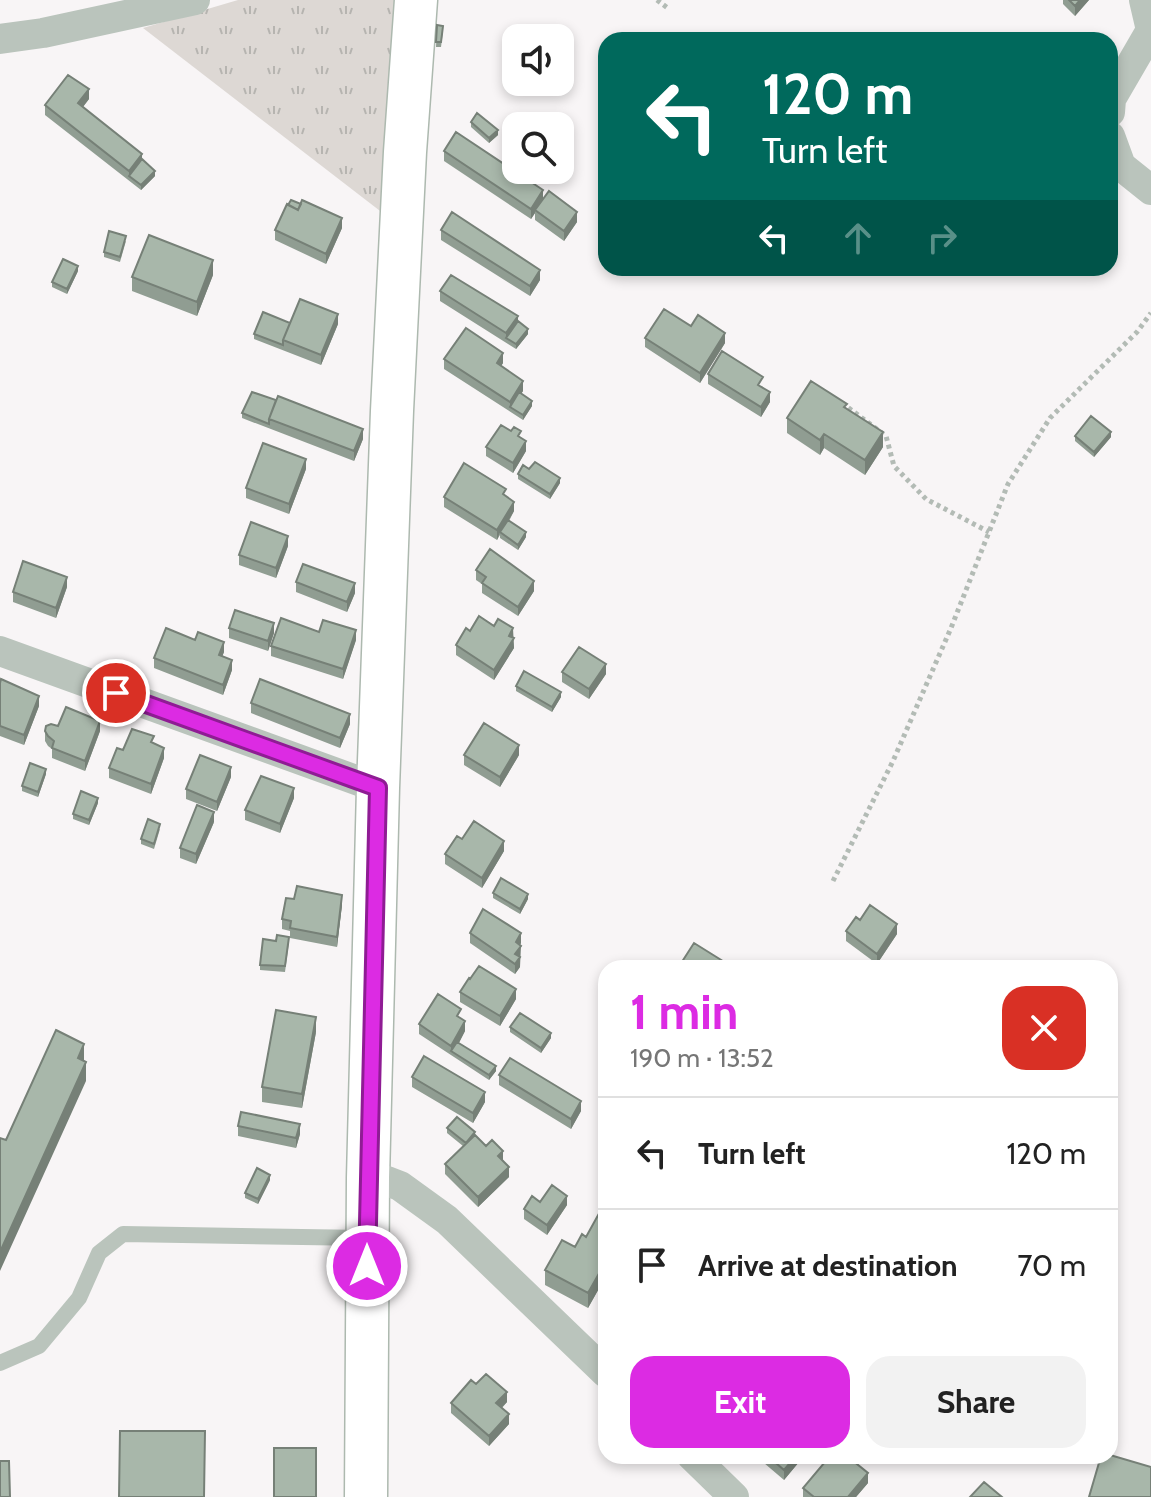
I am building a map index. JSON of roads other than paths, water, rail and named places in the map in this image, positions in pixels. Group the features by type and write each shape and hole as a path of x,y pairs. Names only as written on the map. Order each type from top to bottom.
{"street":[{"path":"0,39 43,33 195,0"},
{"path":"366,1497 368,1178 378,788 392,411 416,0"},
{"path":"1118,87 1151,30 1144,0"},
{"path":"1118,158 1121,166 1151,190"},
{"path":"0,651 378,788"},
{"path":"368,1178 400,1186 447,1220 598,1365"},
{"path":"700,1464 734,1497"}],"lane":[{"path":"0,1363 39,1346 79,1298 99,1253 123,1234 368,1238"}]}
